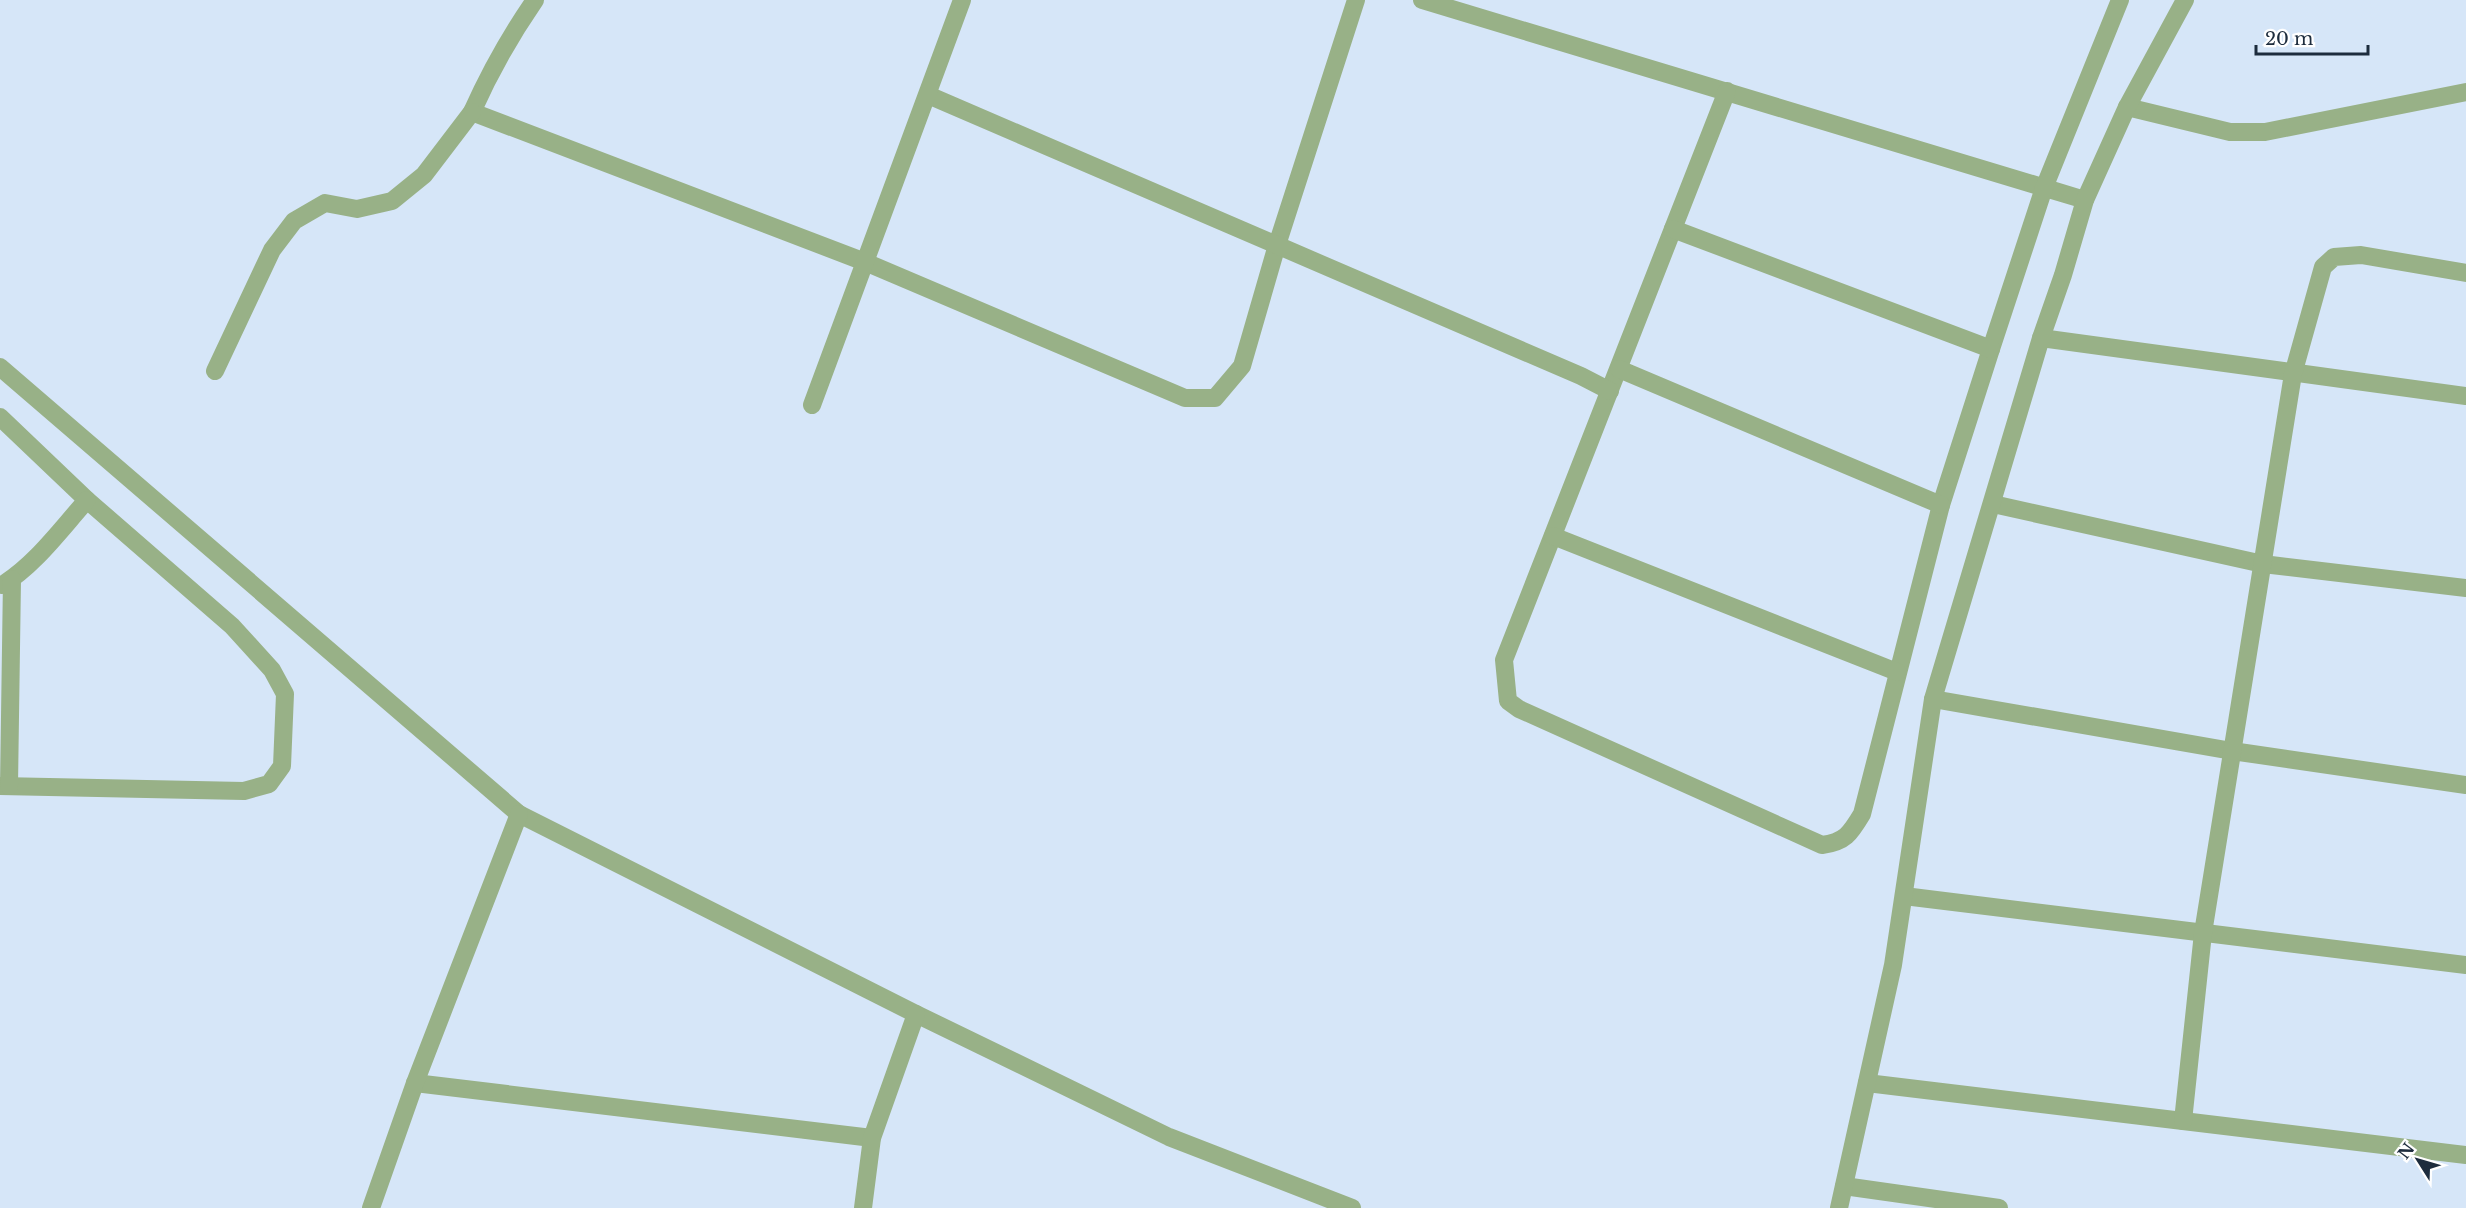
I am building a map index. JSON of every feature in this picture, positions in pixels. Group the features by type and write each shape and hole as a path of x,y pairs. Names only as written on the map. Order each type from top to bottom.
{"street":[{"path":"215,371 272,250 294,221 325,203 357,209 392,201 424,175 472,112 490,72 535,0"},
{"path":"812,405 962,0"},
{"path":"472,112 865,262 1185,398 1215,398 1242,366 1277,245 1356,0"},
{"path":"1422,0 2085,200"},
{"path":"1727,91 1504,660 1508,701 1519,709 1822,845 1838,843 1849,834 1862,814 1941,505 1990,349 2044,188 2120,0"},
{"path":"1839,1208 1893,965 1933,699 2041,338 2063,275 2085,200 2127,107 2185,0"},
{"path":"2127,107 2230,132 2265,132 2466,92"},
{"path":"928,95 1610,391"},
{"path":"1673,229 1990,349"},
{"path":"2183,1121 2203,933 2294,374 2324,267 2334,257 2361,255 2466,273"},
{"path":"2041,338 2466,396"},
{"path":"0,367 519,814 916,1014 1169,1137 1352,1208"},
{"path":"1619,369 1941,505"},
{"path":"0,417 87,500 232,626 272,670 285,694 282,766 269,784 243,791 5,786 6,582 34,559 87,500"},
{"path":"1993,504 2263,564 2466,588"},
{"path":"1553,536 1897,672"},
{"path":"1933,699 2232,751 2466,785"},
{"path":"371,1208 415,1083 519,814"},
{"path":"1904,896 2466,965"},
{"path":"863,1208 872,1138 916,1014"},
{"path":"415,1083 872,1138"},
{"path":"1867,1083 2466,1155"},
{"path":"1844,1186 1999,1208"}]}
